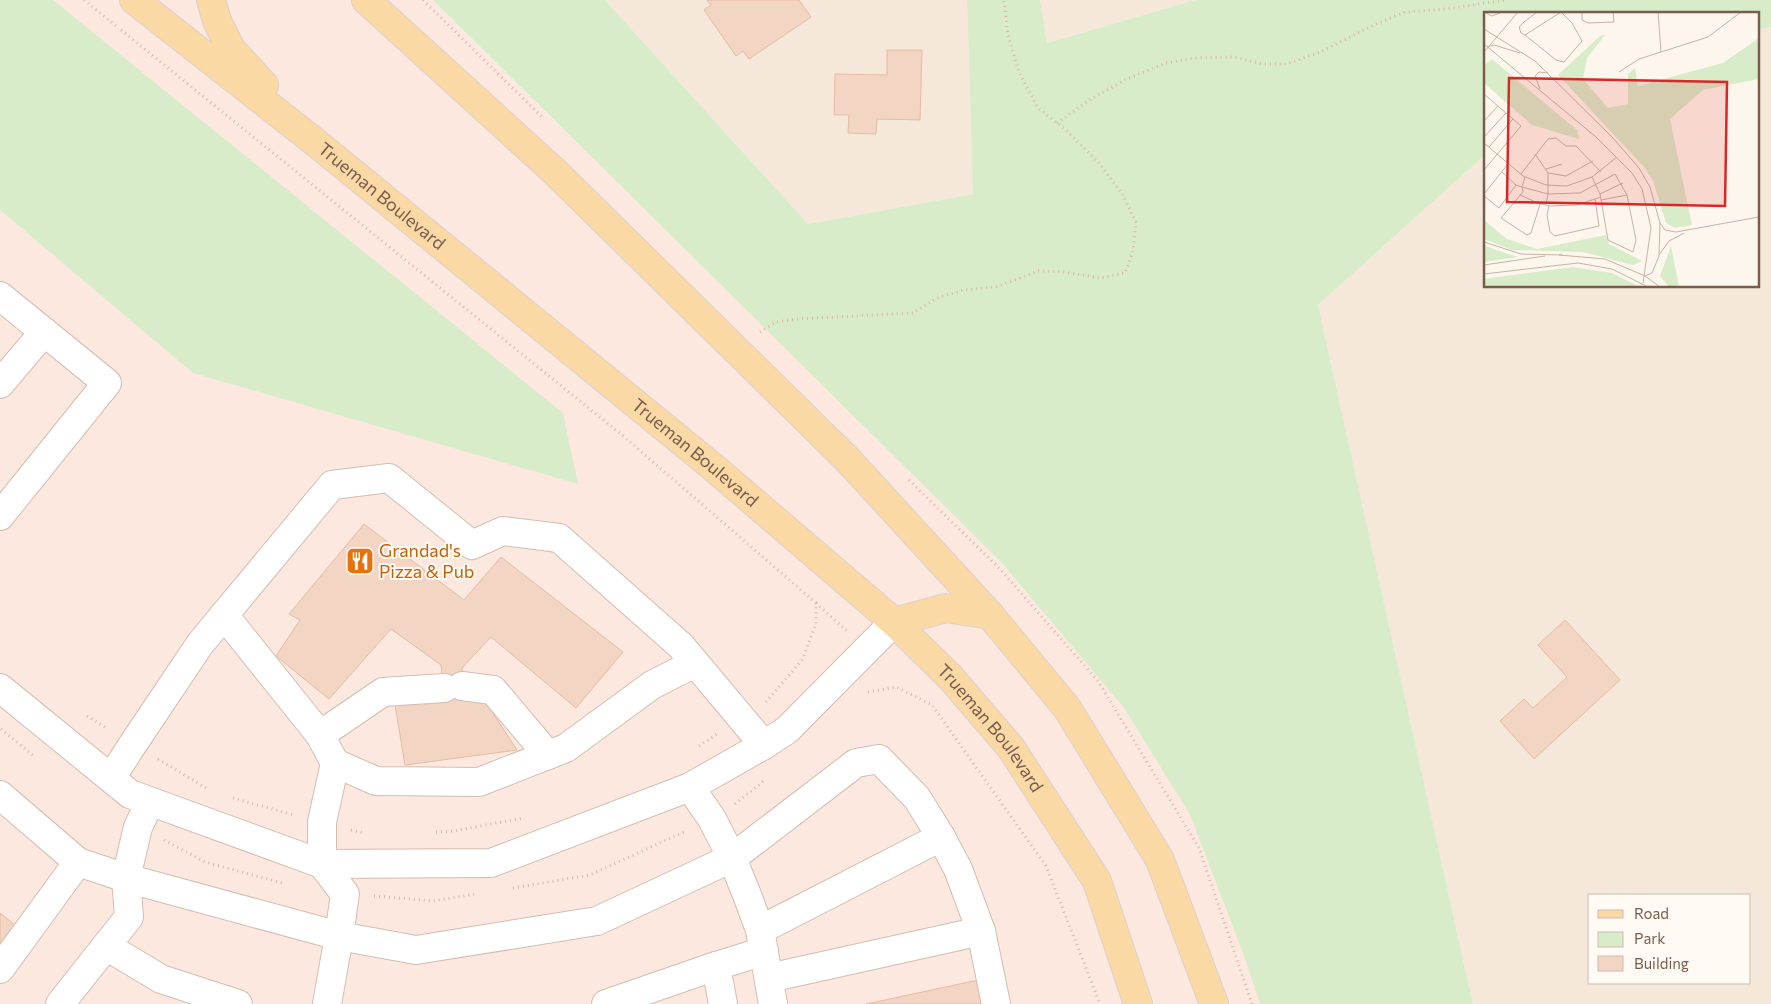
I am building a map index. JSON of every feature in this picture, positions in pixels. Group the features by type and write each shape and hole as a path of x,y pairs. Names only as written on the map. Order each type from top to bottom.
{"main road":[{"name":"Trueman Boulevard","path":"134,0 315,142 713,467 894,622 952,678 1011,748 1097,881 1138,1004"},
{"path":"211,0 231,49 315,142"},
{"path":"366,0 554,170 847,458 990,615 1067,708 1160,860 1214,1004"},
{"path":"894,622 946,608 990,615"}],"lane":[{"path":"0,296 107,383 0,516"},
{"path":"0,384 44,332"},
{"path":"111,778 200,644 332,485 389,478 472,545 503,532 559,538 681,646 764,745"},
{"path":"224,615 320,735 335,763 376,781 479,782 566,748 652,685 695,663"},
{"path":"3,697 130,794 322,864 491,862 690,787 764,745 786,730 894,622"},
{"path":"320,735 383,692 453,687 493,690 548,755"},
{"path":"0,795 78,862 126,878 340,936 416,950 596,921 732,858 856,763 878,758 917,798 958,869 981,931 996,1004"},
{"path":"327,1004 340,936 345,894 322,864 322,822 335,763"},
{"path":"690,787 712,820 732,858 762,940 771,991 981,931"},
{"path":"60,1004 129,918 126,878 138,826 150,802"},
{"path":"606,1004 716,966 940,837"},
{"path":"0,970 78,862"},
{"path":"106,946 161,979 238,1004"},
{"path":"716,966 723,1004"}],"path":[{"path":"759,332 776,322 798,318 913,313 937,298 963,290 996,287 1038,271 1100,278 1125,273 1134,251 1136,223 1123,195 1099,163 1057,123 1038,108 1019,72 1008,35 1004,0"},
{"path":"1057,123 1091,99 1125,80 1166,63 1195,58 1234,58 1262,64 1286,64 1320,52 1405,12 1446,9 1505,0"}],"shaded area":[{"path":"0,0 433,0 1002,563 1124,708 1190,815 1244,956 1260,1004 0,1004"},
{"path":"605,0 967,0 973,194 808,224"},
{"path":"1040,0 1195,0 1047,43"},
{"path":"1771,27 1771,1004 1473,1004 1318,305 1484,156 1484,288 1758,288 1758,30"}],"green space":[{"path":"0,0 53,0 563,413 578,484 193,373 0,210"},
{"path":"433,0 605,0 808,224 973,194 967,0 1040,0 1047,43 1195,0 1771,0 1771,27 1758,30 1758,12 1484,12 1484,156 1318,305 1473,1004 1260,1004 1244,956 1190,815 1124,708 1002,563"}],"building":[{"path":"707,0 799,0 811,17 749,59 743,51 736,56 704,10 711,5"},
{"path":"887,50 922,50 920,120 877,119 876,134 848,133 849,115 834,115 835,74 887,75"},
{"path":"364,524 464,600 501,557 623,652 576,708 491,637 462,668 463,698 481,695 517,750 405,765 395,705 445,699 441,665 391,629 329,699 276,656 300,620 289,614"},
{"path":"1565,620 1620,680 1534,759 1500,721 1524,699 1533,708 1567,677 1538,645"},
{"path":"0,913 25,933 0,947"},
{"path":"983,979 988,1004 866,1004"}],"place":[{"name":"Grandad's Pizza & Pub","path":"360,561"}]}
